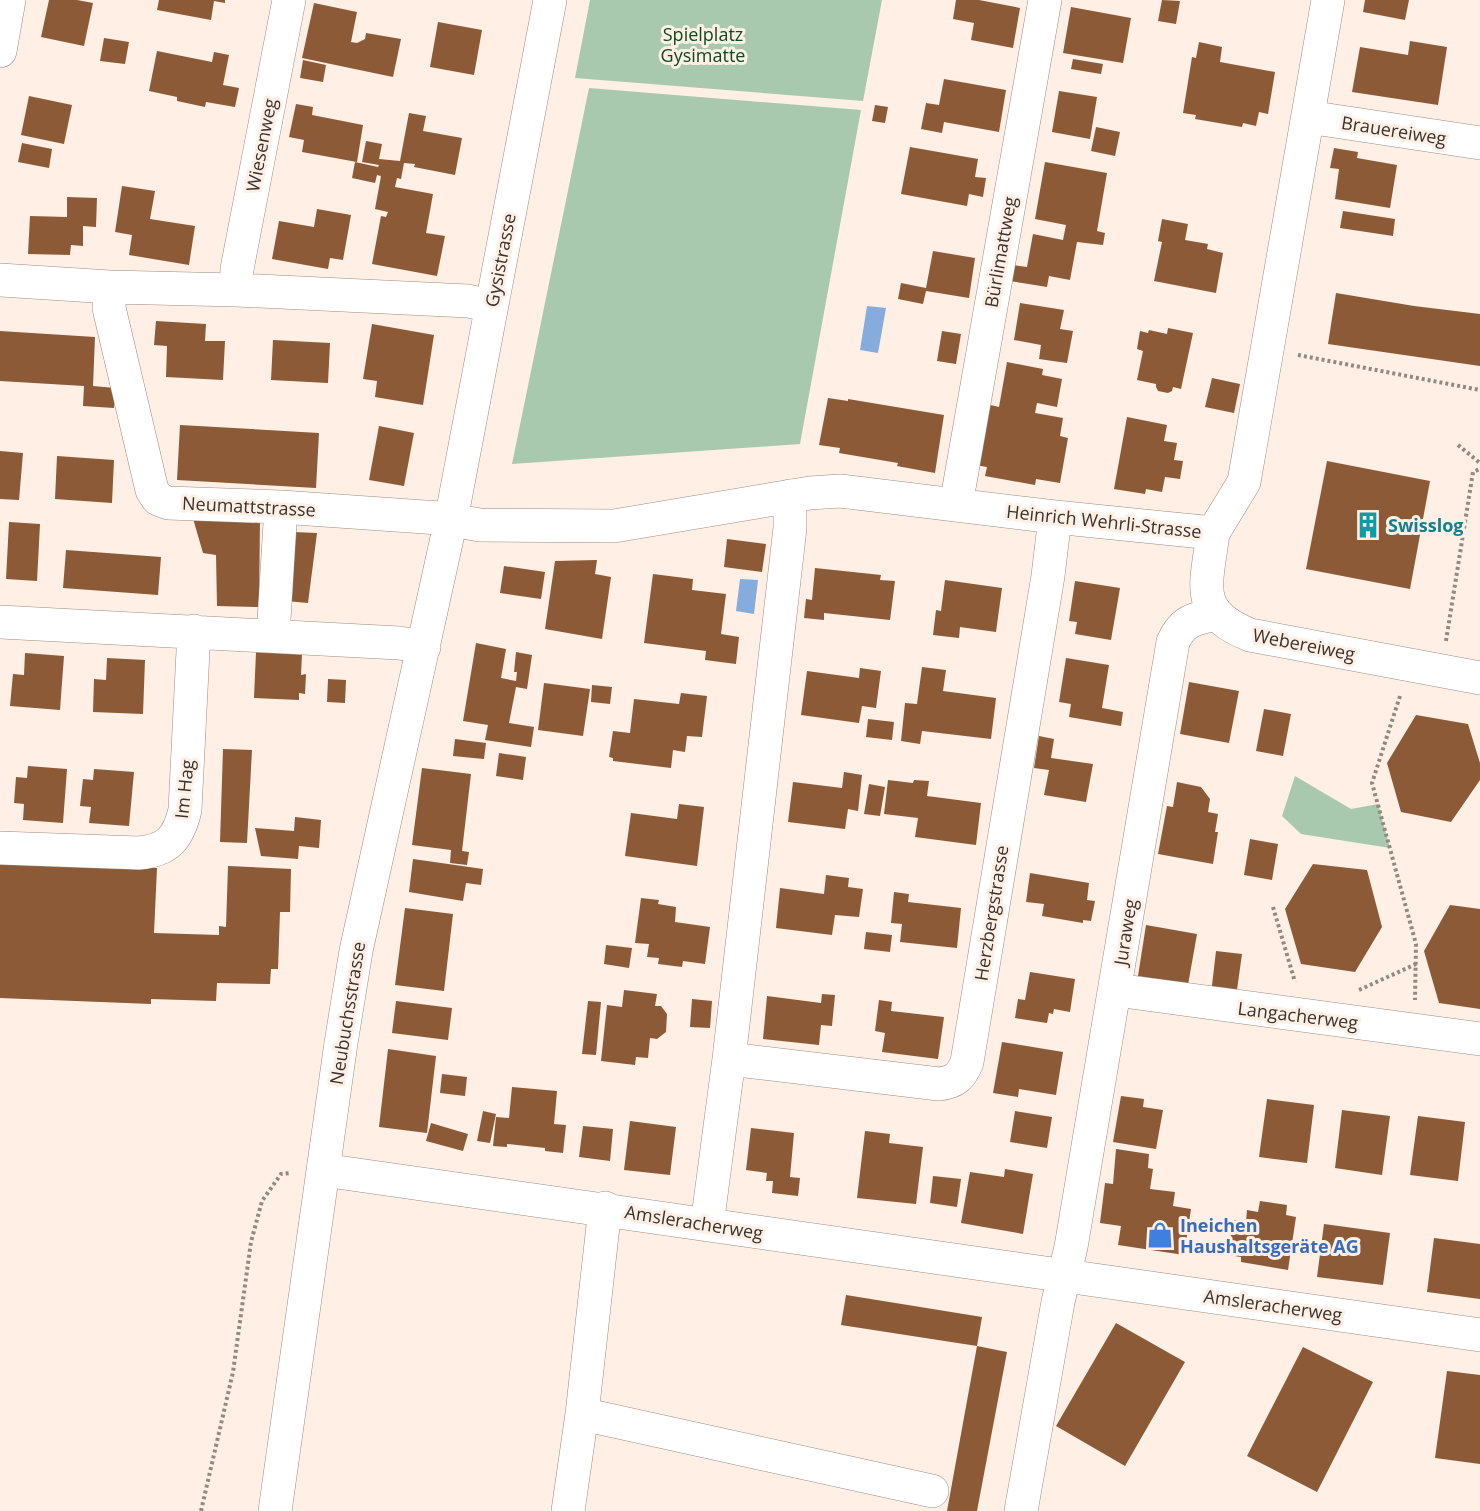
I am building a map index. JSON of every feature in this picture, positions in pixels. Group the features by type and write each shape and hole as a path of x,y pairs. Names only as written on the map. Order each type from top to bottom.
{"street":[{"path":"0,51 9,0"},
{"name":"Wiesenweg","path":"236,290 237,269 289,0"},
{"name":"Gysistrasse","path":"451,520 550,0"},
{"name":"Bürlimattweg","path":"956,505 1045,0"},
{"name":"Heinrich Wehrli-Strasse","path":"451,520 490,525 614,526 790,496 840,491 1213,533 1244,482 1328,0"},
{"name":"Brauereiweg","path":"1308,117 1480,144"},
{"path":"0,280 110,287 236,290 468,302 490,306"},
{"name":"Neumattstrasse","path":"110,287 109,308 152,490 158,499 168,503 281,507 451,520"},
{"path":"707,1225 729,1059 790,528 790,496"},
{"path":"273,636 281,507"},
{"name":"Herzbergstrasse","path":"729,1059 939,1084 952,1082 962,1073 967,1062 1048,576 1055,517"},
{"name":"Neubuchsstrasse","path":"275,1511 356,951 451,520"},
{"path":"1213,533 1206,591 1214,614"},
{"name":"Webereiweg","path":"1214,614 1229,627 1250,635 1480,678"},
{"name":"Juraweg","path":"1065,1275 1116,990 1173,642 1180,628 1191,620 1214,614"},
{"path":"0,622 399,643 424,647"},
{"name":"Im Hag","path":"0,848 139,853 154,851 165,846 175,837 181,825 184,810 194,631"},
{"name":"Langacherweg","path":"1116,990 1480,1039"},
{"name":"Amsleracherweg","path":"323,1170 605,1208 707,1225 1480,1335"},
{"path":"568,1511 582,1414 605,1208"},
{"path":"1021,1511 1058,1302 1065,1275"},
{"path":"582,1414 932,1491"}],"path":[{"path":"1268,350 1480,390"},
{"path":"1458,445 1480,463"},
{"path":"1442,670 1473,472 1480,469"},
{"path":"1410,665 1372,783 1416,944 1415,1030"},
{"path":"1273,907 1297,989 1297,1016"},
{"path":"1357,991 1416,964"},
{"path":"201,1511 233,1372 251,1242 262,1201 281,1174 323,1170"}],"green space":[{"name":"Spielplatz Gysimatte","path":"590,0 882,0 863,101 575,78"},
{"path":"589,88 861,110 800,444 512,464"},
{"path":"1295,776 1351,809 1378,804 1390,848 1301,834 1282,816"}],"water":[{"path":"867,306 886,308 878,353 860,350"},
{"path":"740,579 758,580 754,614 736,611"}],"building":[{"path":"49,0 77,0 93,3 84,46 41,37"},
{"path":"159,0 225,0 225,3 214,1 211,20 157,10"},
{"path":"956,0 979,0 1020,8 1013,48 971,40 974,23 953,19"},
{"path":"1162,0 1180,1 1176,24 1158,21"},
{"path":"1365,0 1409,0 1405,20 1363,12"},
{"path":"314,3 357,12 351,42 357,43 365,39 366,33 401,39 393,77 302,58"},
{"path":"1071,7 1131,18 1123,63 1063,53"},
{"path":"438,22 482,30 474,75 430,67"},
{"path":"104,38 129,42 125,64 100,61"},
{"path":"1410,41 1447,47 1438,105 1352,92 1360,47 1408,55"},
{"path":"1199,42 1222,47 1220,62 1275,72 1268,114 1259,112 1256,126 1243,123 1242,127 1195,119 1196,115 1183,113 1192,57 1196,58"},
{"path":"157,51 212,62 214,52 229,55 223,85 239,88 235,107 206,102 205,107 177,101 177,97 149,91"},
{"path":"1073,59 1103,64 1101,74 1071,69"},
{"path":"303,60 326,65 323,82 300,78"},
{"path":"944,79 1006,90 999,132 944,122 942,133 921,129 926,103 939,105"},
{"path":"1059,91 1097,97 1090,139 1052,132"},
{"path":"29,96 72,105 64,144 21,135"},
{"path":"296,104 313,107 312,115 363,125 357,162 302,152 304,140 289,137"},
{"path":"875,105 888,107 885,123 872,121"},
{"path":"409,113 426,116 423,131 462,138 455,175 404,163 401,179 397,178 395,187 433,194 426,233 445,236 437,276 372,264 381,216 386,217 388,212 375,209 381,176 377,175 375,183 352,178 355,162 378,167 379,165 362,162 366,141 382,144 379,159 400,161"},
{"path":"1096,127 1120,132 1115,156 1091,151"},
{"path":"22,143 52,149 49,168 18,162"},
{"path":"910,147 978,159 975,177 986,178 983,197 969,194 967,206 901,194"},
{"path":"1334,148 1358,152 1357,158 1397,165 1390,208 1335,199 1339,169 1330,168"},
{"path":"1045,162 1107,173 1097,231 1105,233 1103,245 1077,242 1070,280 1049,276 1047,287 1010,281 1013,265 1027,267 1033,234 1063,240 1066,225 1035,219"},
{"path":"122,186 155,191 150,219 195,226 189,265 129,255 132,235 115,232"},
{"path":"67,197 97,198 96,227 83,226 83,246 71,245 70,255 28,254 30,216 67,217"},
{"path":"317,209 351,215 343,260 330,258 328,269 272,259 279,221 314,227"},
{"path":"1343,211 1395,219 1393,236 1340,228"},
{"path":"1162,219 1188,224 1185,240 1208,244 1207,249 1223,253 1216,293 1154,281 1162,242 1158,241"},
{"path":"933,251 975,258 969,298 926,291 923,304 898,299 901,283 926,288"},
{"path":"1336,293 1480,314 1480,366 1328,344"},
{"path":"1020,303 1064,310 1060,329 1073,331 1067,363 1039,359 1041,345 1014,340"},
{"path":"156,321 206,324 205,341 225,341 223,380 166,377 167,346 154,345"},
{"path":"372,324 434,335 423,405 375,397 377,381 363,379"},
{"path":"1168,328 1193,333 1181,389 1173,387 1168,393 1158,391 1156,384 1137,380 1143,351 1137,349 1140,331 1148,333 1149,330 1167,334"},
{"path":"0,331 95,337 93,386 115,388 114,408 83,406 84,386 0,381"},
{"path":"942,331 961,334 956,364 937,361"},
{"path":"273,340 330,343 328,383 271,380"},
{"path":"1007,362 1043,369 1042,375 1062,379 1057,407 1037,403 1035,413 1063,418 1060,436 1068,438 1060,483 1036,479 1035,485 985,476 987,467 975,465 986,404 999,407"},
{"path":"1212,378 1240,384 1234,413 1205,407"},
{"path":"828,398 848,401 848,399 944,415 935,473 897,466 898,463 839,453 840,448 819,445"},
{"path":"1127,417 1167,425 1164,441 1177,443 1174,460 1183,461 1180,479 1165,477 1162,492 1146,489 1145,494 1114,489"},
{"path":"180,425 319,433 316,488 177,480"},
{"path":"379,426 414,433 404,486 369,480"},
{"path":"0,451 23,453 19,500 0,499"},
{"path":"57,456 114,460 112,503 55,499"},
{"name":"Swisslog","path":"1327,461 1430,481 1410,589 1306,569"},
{"path":"192,515 260,519 259,607 217,606 216,555 203,553"},
{"path":"9,522 40,524 37,581 6,579"},
{"path":"293,532 317,533 308,603 286,601"},
{"path":"727,539 766,544 762,572 724,567"},
{"path":"66,550 161,557 158,595 63,588"},
{"path":"597,560 595,574 611,577 602,639 545,629 555,561"},
{"path":"504,566 545,572 541,599 500,593"},
{"path":"815,568 881,575 880,580 895,581 890,620 824,613 824,620 804,618 806,599 812,600"},
{"path":"653,574 693,579 692,590 726,594 721,634 739,637 736,664 705,660 706,651 644,643"},
{"path":"945,580 1002,588 996,632 960,627 959,638 933,635 936,610 941,611"},
{"path":"1075,581 1120,588 1111,640 1075,634 1077,622 1069,621"},
{"path":"476,643 506,649 501,678 516,681 517,672 514,672 516,652 532,655 527,689 516,687 509,723 534,727 531,747 485,740 488,725 463,721"},
{"path":"256,652 302,654 301,675 306,674 305,694 299,693 299,700 254,698"},
{"path":"25,653 64,656 60,710 10,706 13,674 24,675"},
{"path":"107,658 145,660 143,714 93,712 94,679 106,680"},
{"path":"1066,658 1109,665 1102,708 1123,712 1121,726 1069,717 1071,704 1059,702"},
{"path":"922,667 946,670 943,691 996,698 991,739 922,731 920,744 901,741 905,703 917,704"},
{"path":"860,668 881,671 876,708 862,706 859,723 801,715 807,671 859,678"},
{"path":"328,679 346,680 345,703 327,702"},
{"path":"1189,682 1239,691 1229,743 1180,734"},
{"path":"544,683 590,689 583,736 538,730"},
{"path":"592,685 612,687 610,704 591,702"},
{"path":"681,693 707,696 702,737 687,736 685,752 673,750 671,768 613,761 613,758 609,757 613,731 630,733 634,699 679,704"},
{"path":"1264,709 1291,714 1283,756 1256,751"},
{"path":"1416,715 1468,724 1480,763 1480,780 1451,822 1401,812 1387,763"},
{"path":"868,719 894,722 892,740 866,737"},
{"path":"1039,736 1054,739 1051,758 1093,764 1086,802 1044,795 1049,770 1034,768"},
{"path":"455,739 486,743 484,759 453,756"},
{"path":"223,749 252,750 247,843 220,842"},
{"path":"499,753 526,757 523,780 496,776"},
{"path":"28,766 67,769 63,823 23,820 24,804 14,803 16,777 27,778"},
{"path":"422,768 471,774 462,851 469,852 467,865 450,863 451,850 412,845"},
{"path":"94,769 134,772 129,826 89,823 91,807 80,806 83,779 93,780"},
{"path":"844,772 862,775 858,811 848,809 845,829 788,822 793,782 842,788"},
{"path":"888,780 913,783 914,780 929,781 927,796 981,803 976,845 915,837 918,818 884,814"},
{"path":"1177,782 1201,787 1210,799 1208,812 1218,814 1213,864 1158,854 1167,806 1173,807"},
{"path":"869,784 885,787 880,816 864,814"},
{"path":"679,804 704,807 697,866 625,856 631,813 677,819"},
{"path":"295,817 321,820 319,848 299,846 298,859 261,856 255,828 294,831"},
{"path":"1250,839 1278,844 1272,880 1244,875"},
{"path":"413,859 483,869 481,885 466,883 463,901 409,892"},
{"path":"0,863 157,868 154,933 219,935 219,926 226,927 228,866 291,869 290,912 280,912 278,969 271,969 270,984 217,983 216,1001 151,999 151,1004 0,998"},
{"path":"1313,864 1367,870 1382,927 1355,972 1301,964 1285,909"},
{"path":"1030,873 1089,883 1087,900 1095,901 1091,921 1083,920 1083,923 1042,916 1044,904 1026,902"},
{"path":"826,875 849,878 848,887 863,889 859,917 835,915 832,935 776,928 780,888 824,894"},
{"path":"894,892 909,894 908,902 961,908 957,948 900,942 902,924 891,923"},
{"path":"641,898 659,900 658,904 676,907 675,922 710,927 705,964 683,961 682,967 658,964 659,958 647,957 649,944 635,943"},
{"path":"1450,905 1480,909 1480,1009 1439,1003 1424,951"},
{"path":"405,908 453,914 444,991 395,985"},
{"path":"1146,925 1197,934 1188,985 1138,976"},
{"path":"866,932 892,935 890,952 864,949"},
{"path":"606,945 632,948 629,968 604,964"},
{"path":"1216,951 1242,954 1236,997 1211,994"},
{"path":"1030,972 1075,979 1070,1012 1054,1009 1053,1014 1049,1013 1047,1023 1015,1018 1018,999 1025,1000"},
{"path":"624,990 657,994 655,1006 661,1006 667,1014 666,1032 657,1039 650,1038 648,1058 636,1057 635,1065 601,1061 607,1005 622,1007"},
{"path":"822,994 835,995 832,1026 821,1025 819,1045 763,1039 767,996 821,1003"},
{"path":"692,999 712,1001 710,1028 690,1027"},
{"path":"879,1000 892,1002 891,1011 944,1017 938,1059 882,1052 885,1033 875,1031"},
{"path":"396,1001 452,1008 448,1040 392,1033"},
{"path":"588,1001 601,1002 596,1055 582,1054"},
{"path":"1002,1042 1063,1052 1056,1095 1019,1089 1018,1097 993,1093"},
{"path":"388,1049 436,1056 427,1133 379,1127"},
{"path":"442,1074 467,1077 465,1096 440,1093"},
{"path":"512,1087 557,1091 554,1124 566,1125 563,1153 545,1151 545,1148 507,1144 507,1147 493,1146 496,1117 509,1118"},
{"path":"1121,1096 1144,1099 1143,1107 1163,1110 1156,1149 1113,1142"},
{"path":"1267,1099 1314,1105 1307,1163 1259,1157"},
{"path":"1342,1110 1390,1116 1382,1175 1335,1168"},
{"path":"483,1111 496,1114 490,1143 477,1141"},
{"path":"1015,1111 1052,1117 1047,1148 1010,1142"},
{"path":"1418,1116 1465,1122 1458,1181 1410,1175"},
{"path":"630,1121 676,1127 670,1175 624,1170"},
{"path":"431,1123 468,1134 463,1151 426,1141"},
{"path":"583,1126 613,1129 610,1161 579,1157"},
{"path":"751,1128 794,1133 790,1177 800,1178 798,1196 772,1193 773,1181 766,1181 767,1173 746,1170"},
{"path":"865,1131 890,1134 889,1143 923,1147 916,1204 857,1198"},
{"path":"1116,1149 1149,1154 1148,1168 1153,1169 1150,1189 1175,1192 1173,1206 1191,1209 1184,1255 1118,1245 1121,1226 1100,1223 1105,1183 1113,1184"},
{"path":"1005,1169 1033,1174 1023,1234 961,1223 970,1172 1004,1177"},
{"path":"933,1176 961,1179 957,1207 930,1203"},
{"path":"1260,1201 1287,1205 1286,1215 1296,1217 1288,1270 1241,1262 1241,1257 1228,1255 1233,1220 1246,1222 1247,1210 1258,1212"},
{"path":"1324,1224 1390,1233 1383,1285 1317,1277"},
{"path":"1434,1238 1480,1244 1480,1299 1427,1292"},
{"path":"846,1295 982,1317 977,1346 841,1325"},
{"path":"1116,1323 1185,1362 1125,1466 1056,1426"},
{"path":"977,1346 1007,1352 977,1511 947,1511"},
{"path":"1303,1347 1373,1382 1317,1492 1247,1456"},
{"path":"1447,1371 1480,1375 1480,1464 1435,1458"}],"place":[{"name":"Swisslog","path":"1368,525"},
{"name":"Ineichen Haushaltsgeräte AG","path":"1160,1235"}]}
